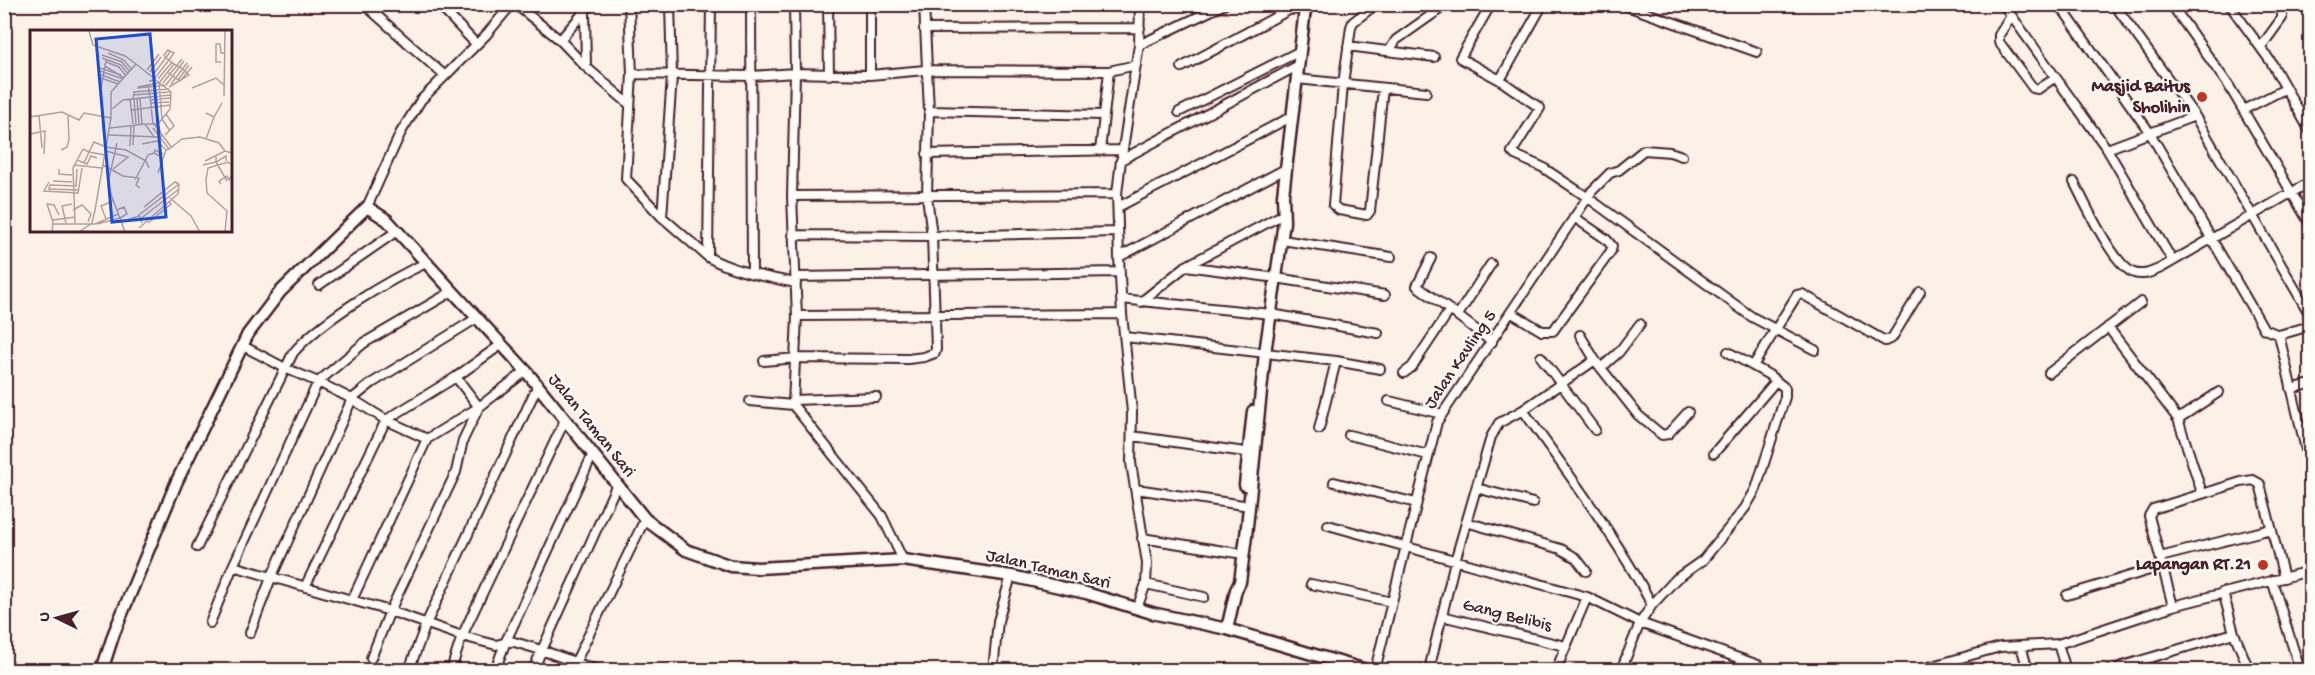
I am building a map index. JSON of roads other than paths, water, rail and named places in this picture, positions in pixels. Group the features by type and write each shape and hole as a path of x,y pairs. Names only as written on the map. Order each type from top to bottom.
{"street":[{"path":"364,4 445,76"},
{"path":"438,4 476,44"},
{"path":"102,670 114,633 177,481 255,323 273,301 367,207 400,132 422,100 486,36 513,4 560,40 586,67 629,105"},
{"path":"560,40 584,8 591,4"},
{"path":"629,4 632,74 626,178 662,217 717,263 752,274 796,280 1120,272"},
{"path":"662,217 672,76 670,4"},
{"path":"708,257 711,4"},
{"path":"750,4 752,274"},
{"path":"794,4 792,196 797,316 794,403 882,516 903,560"},
{"path":"828,4 829,75"},
{"path":"870,4 870,75"},
{"path":"764,361 796,358 908,359 933,355 936,349 932,236 927,196 929,111 925,70 924,4"},
{"path":"1137,608 1146,584 1147,563 1131,463 1132,412 1122,314 1117,194 1139,45 1140,4"},
{"path":"1139,45 1225,4"},
{"path":"1376,4 1353,22 1348,46 1333,205 1340,210 1367,215 1370,211 1383,88"},
{"path":"1389,51 1396,40 1447,4"},
{"path":"1491,4 1460,58 1500,80 1540,108 1512,152 1590,194 1752,317 1815,350"},
{"path":"1500,80 1543,4"},
{"path":"1621,4 1757,52"},
{"path":"2003,4 2107,150 2172,260"},
{"path":"2059,4 2150,133 2265,329 2279,335 2310,326"},
{"path":"2114,4 2195,116 2310,315"},
{"path":"2171,4 2212,61 2243,110 2310,224"},
{"path":"2229,4 2261,46 2310,128"},
{"path":"2261,46 2282,18 2282,4"},
{"path":"1182,67 1289,10 1307,7 1258,395 1240,582 1227,629"},
{"path":"584,8 586,67"},
{"path":"2011,16 1999,35 2001,45 2033,88 2038,89 2054,78"},
{"path":"924,29 1140,28"},
{"path":"1348,46 1434,57"},
{"path":"1179,112 1300,51"},
{"path":"632,74 751,76 795,73 870,75 925,70 1109,71 1136,65"},
{"path":"1121,160 1299,65"},
{"path":"1100,151 1109,71"},
{"path":"1297,79 1426,92"},
{"path":"2243,110 2285,89"},
{"path":"929,111 1103,115"},
{"path":"1119,207 1293,116"},
{"path":"2107,150 2195,116"},
{"path":"927,154 1123,150"},
{"name":"Jalan Kavling 5","path":"1375,670 1435,428 1442,414 1590,194 1610,173 1619,170 1644,150 1670,152 1682,156"},
{"path":"1119,257 1287,168"},
{"path":"2074,182 2114,253 2126,268 2132,272 2144,274 2161,268 2293,194 2310,182"},
{"path":"792,196 1117,194"},
{"name":"Jalan Taman Sari","path":"367,207 387,220 502,344 645,519 686,550 731,566 758,568 903,560 1011,576 1227,629 1366,670"},
{"path":"1273,278 1282,240 1282,213"},
{"path":"1141,302 1186,266 1282,213"},
{"path":"1512,313 1546,333 1553,331 1611,251 1612,246 1606,239 1574,217"},
{"path":"319,285 397,231"},
{"path":"793,234 932,236 1118,232"},
{"path":"1282,240 1390,257"},
{"path":"1431,258 1417,286 1492,342"},
{"path":"197,547 293,353 306,337 403,273 428,262"},
{"path":"1458,315 1491,264"},
{"path":"1186,266 1385,295"},
{"path":"210,623 233,566 318,381 364,343 453,291"},
{"path":"1753,366 1797,295 1802,294 1885,341 1892,338 1920,292"},
{"path":"1121,299 1268,314 1378,333"},
{"path":"2049,373 2141,302"},
{"path":"1404,373 1412,368 1450,310"},
{"path":"797,316 1122,314"},
{"path":"250,633 271,578 352,399 372,383 477,318"},
{"path":"1601,368 1620,352 1640,324"},
{"path":"2108,327 2178,419 2202,493"},
{"path":"1580,335 1595,360 1638,415 1662,435 1668,434 1688,412"},
{"path":"2279,335 2310,467"},
{"path":"1125,337 1380,369"},
{"path":"305,587 386,420 502,344"},
{"path":"243,346 285,368 318,381 425,442"},
{"path":"1621,670 1640,623 1652,605 1676,579 1703,560 1745,508 1756,489 1785,397 1785,388 1728,352"},
{"path":"1541,357 1595,430"},
{"path":"1429,670 1455,561 1491,437 1499,423 1524,410 1595,360"},
{"path":"1319,429 1336,362"},
{"path":"352,600 425,442 479,407 526,371"},
{"path":"456,376 479,407"},
{"path":"1714,453 1776,381"},
{"path":"2291,389 2310,384"},
{"path":"409,670 426,624 537,387"},
{"path":"2178,419 2219,392"},
{"path":"750,401 794,403 876,397"},
{"path":"1389,401 1442,414"},
{"path":"371,658 390,611 456,472 463,440 479,407"},
{"path":"1524,410 1635,572 1652,605"},
{"path":"451,670 462,636 564,422"},
{"path":"1349,435 1428,455"},
{"path":"1132,436 1252,453"},
{"path":"495,670 506,641 592,456"},
{"path":"2173,606 2149,516 2150,512 2202,493 2249,480 2260,484 2284,578"},
{"path":"1236,590 1233,579 1237,553 1243,535 1243,505 1249,482"},
{"path":"1334,482 1416,503"},
{"path":"533,670 617,484"},
{"path":"1476,488 1533,503"},
{"path":"1136,489 1243,505"},
{"path":"574,667 645,519"},
{"path":"1466,522 1561,549 1576,558 1586,571"},
{"path":"1328,525 1587,597 1640,623 1758,665 1760,670"},
{"path":"2160,557 2271,529"},
{"path":"1142,538 1237,553"},
{"path":"233,566 390,611 462,636 496,645 506,641 541,650 574,667 597,670"},
{"path":"2067,595 2163,566"},
{"path":"1918,670 2000,647 2058,645 2173,606 2310,571"},
{"path":"993,670 998,621 1011,576"},
{"path":"2272,580 2300,670"},
{"path":"1146,584 1204,597"},
{"path":"1311,584 1392,602"},
{"path":"2223,592 2234,633 2249,670"},
{"path":"1556,670 1587,597"},
{"name":"Gang Belibis","path":"1442,615 1565,646"},
{"path":"2109,670 2234,633"},
{"path":"2058,645 2066,670"},
{"path":"2021,646 2028,670"}],"place":[{"name":"Masjid Baitus Sholihin","path":"2202,97"},
{"name":"Lapangan RT.21","path":"2263,565"}]}
